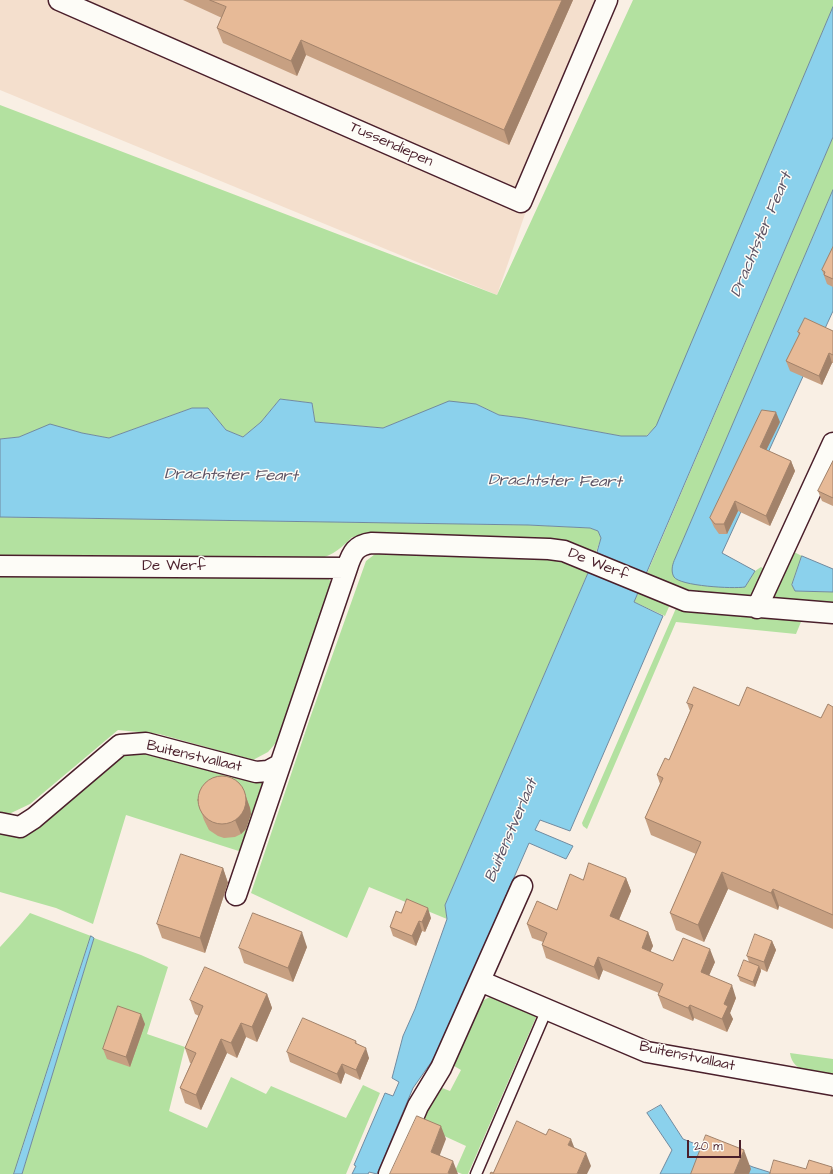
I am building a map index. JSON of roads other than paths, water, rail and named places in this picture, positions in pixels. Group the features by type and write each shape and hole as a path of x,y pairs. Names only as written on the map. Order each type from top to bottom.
{"street":[{"name":"Tussendiepen","path":"59,0 521,202 607,0"},
{"path":"757,608 833,443"},
{"name":"De Werf","path":"279,764 350,557 358,547 372,543 549,549 564,551 686,602 833,613"},
{"name":"De Werf","path":"0,566 347,568"},
{"name":"Buitenstvallaat","path":"0,823 20,827 34,818 120,745 146,743 256,772 268,771 279,764"},
{"path":"236,895 279,764"},
{"path":"389,1174 418,1106 441,1068 522,886"},
{"name":"Buitenstvallaat","path":"480,981 647,1052 833,1085"}],"lane":[{"path":"476,1174 547,1009"}],"water":[{"path":"833,7 833,137 634,602 663,616 570,831 540,820 535,830 573,846 566,859 529,843 437,1054 413,1088 377,1174 369,1172 368,1174 352,1174 356,1166 354,1165 385,1093 393,1096 399,1082 392,1078 403,1036 415,1009 447,919 445,905 597,552 601,538 598,531 590,528 528,525 0,517 0,439 19,437 50,424 82,433 109,438 192,408 208,408 226,430 243,437 261,422 280,399 312,403 315,422 383,428 449,401 476,404 499,415 621,436 647,436 656,426"},
{"path":"833,190 833,311 722,553 755,571 745,587 730,588 696,585 678,580 672,573 674,561"},
{"path":"802,556 833,569 833,592 795,591 792,585"},
{"path":"91,936 94,938 22,1174 14,1174"},
{"path":"661,1105 683,1139 753,1167 775,1174 660,1174 672,1150 647,1113"}],"water label":[{"name":"Drachtster Feart","path":"762,235"},
{"name":"Drachtster Feart","path":"231,476"},
{"name":"Drachtster Feart","path":"555,482"},
{"name":"Buitenstverlaat","path":"512,831"}]}
